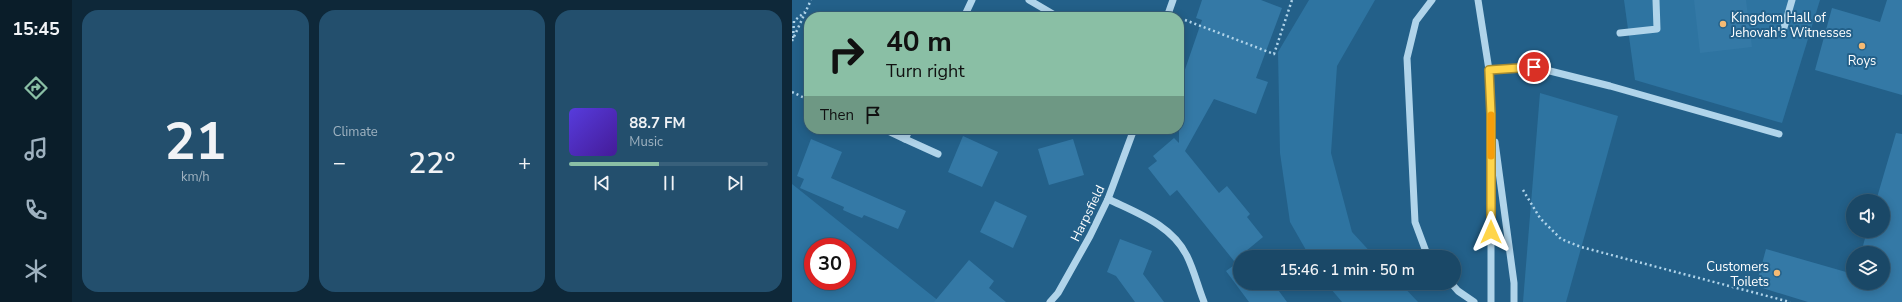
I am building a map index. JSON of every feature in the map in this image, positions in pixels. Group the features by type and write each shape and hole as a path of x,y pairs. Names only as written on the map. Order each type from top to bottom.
{"street":[{"path":"966,12 972,0"},
{"path":"1029,0 1049,12"},
{"path":"1169,12 1173,0"},
{"path":"1425,250 1415,222 1407,58 1416,21 1432,0"},
{"path":"1478,0 1489,70 1491,114 1491,302"},
{"path":"1620,34 1657,29 1656,0"},
{"path":"1782,31 1792,0"},
{"path":"1489,70 1534,67 1610,86 1779,134"},
{"path":"1491,114 1514,283 1514,302"},
{"path":"894,134 938,154"},
{"path":"905,139 908,134"},
{"name":"Harpsfield","path":"1050,302 1058,293 1090,236 1108,199 1132,134"},
{"path":"1108,199 1153,220 1172,235 1187,255 1204,302"},
{"path":"1457,290 1474,302"}],"path":[{"path":"805,12 811,0"},
{"path":"1184,20 1274,54 1292,0"},
{"path":"792,40 794,22 804,13"},
{"path":"792,40 804,14"},
{"path":"792,92 804,98"},
{"path":"1523,190 1540,218 1561,239 1581,247 1790,302"}],"shaded area":[{"path":"1309,0 1375,0 1337,66 1331,153 1352,232 1369,250 1306,250 1290,222 1280,153 1278,52"},
{"path":"1624,0 1820,0 1782,123 1635,80"},
{"path":"1540,93 1618,116 1566,302 1523,302"},
{"path":"792,184 940,302 792,302"},
{"path":"1332,290 1407,290 1418,302 1342,302"}],"building":[{"path":"1202,0 1261,0 1282,8 1256,78 1268,82 1256,114 1214,99 1185,151 1219,193 1227,186 1250,214 1247,217 1263,237 1247,250 1233,250 1233,260 1177,190 1170,196 1148,168 1157,161 1153,156 1174,138 1179,143 1179,134 1184,134 1184,72 1202,20 1196,18"},
{"name":"Kingdom Hall of Jehovah's Witnesses","path":"1694,0 1746,0 1752,47 1700,53"},
{"name":"Roys","path":"1887,0 1902,0 1902,95 1815,70 1832,8 1880,22"},
{"path":"1896,133 1902,134 1902,302 1808,302 1756,286 1766,249 1846,272 1846,290 1890,290 1890,246 1863,246 1865,238 1890,238 1890,194 1878,194"},
{"path":"963,136 998,152 982,187 948,172"},
{"path":"811,139 842,152 831,178 906,211 898,229 864,215 862,218 852,214 843,210 844,207 800,188 804,179 797,176"},
{"path":"1073,139 1084,175 1049,185 1038,149"},
{"path":"995,201 1027,216 1013,248 980,232"},
{"path":"1120,239 1152,251 1143,274 1164,302 1135,302 1116,276 1107,272"},
{"path":"969,260 994,281 989,288 1006,302 934,302"},
{"path":"1233,266 1233,280 1226,271"},
{"path":"1240,290 1278,290 1287,302 1249,302"}],"slow traffic":[{"path":"1491,115 1491,156"}],"place":[{"name":"Kingdom Hall of Jehovah's Witnesses","path":"1723,24"},
{"name":"Roys","path":"1862,46"},
{"name":"Customers Toilets","path":"1777,273"}],"route":[{"path":"1491,232 1491,114 1489,70 1534,67"}]}
